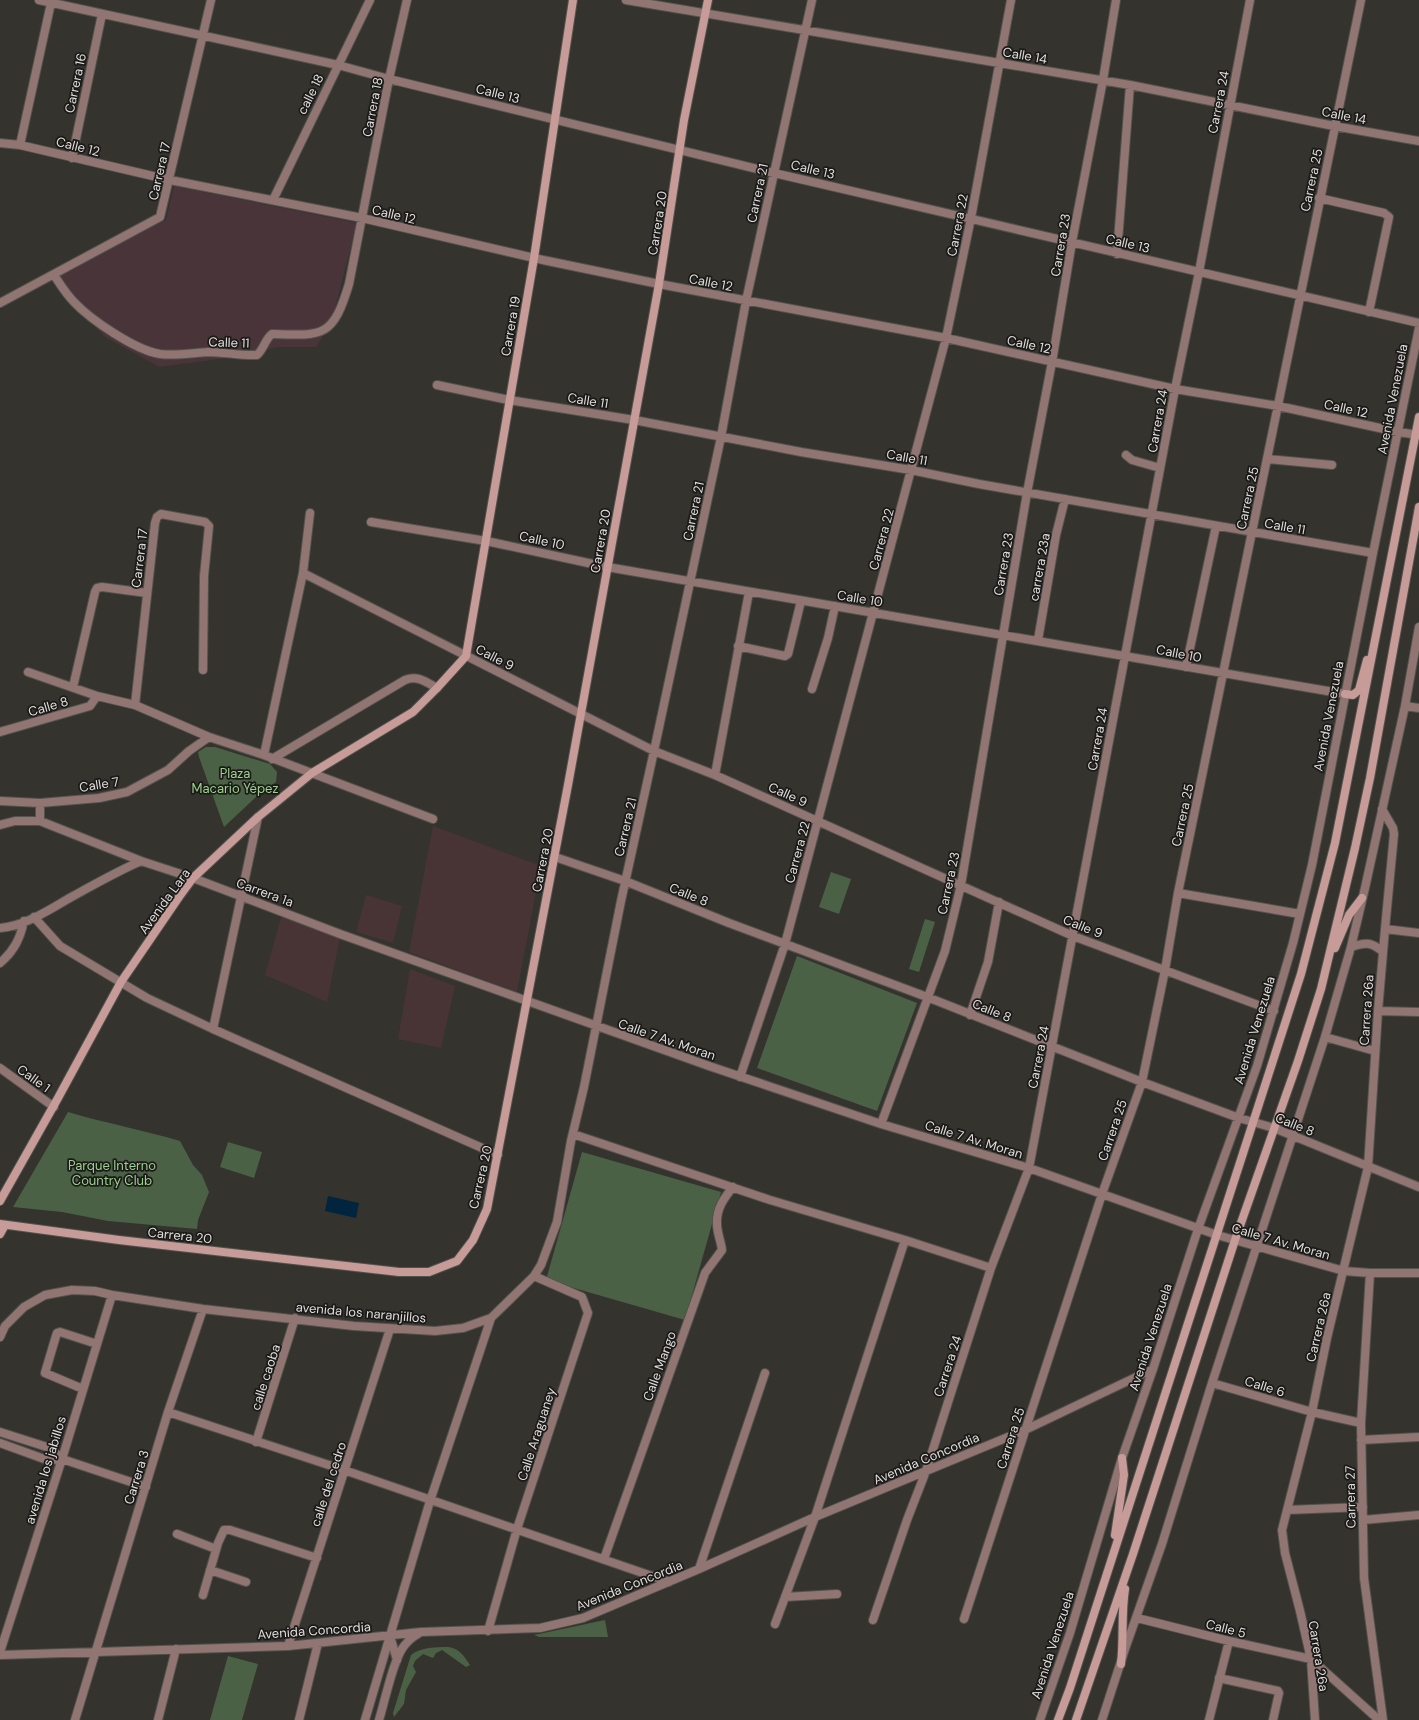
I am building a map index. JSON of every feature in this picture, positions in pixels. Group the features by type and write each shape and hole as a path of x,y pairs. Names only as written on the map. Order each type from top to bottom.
{"street":[{"name":"Calle 13","path":"39,0 338,65 389,79 774,173 972,218 1116,254 1419,323"},
{"name":"Carrera 17","path":"0,303 160,217 170,180 211,0"},
{"name":"calle 18","path":"273,200 370,0"},
{"name":"Carrera 18","path":"362,218 389,79 407,0"},
{"name":"Carrera 19","path":"466,656 534,258 573,0"},
{"name":"Calle 14","path":"626,0 705,15 806,30 1130,84 1334,126 1419,141"},
{"name":"Carrera 20","path":"2,1224 119,1240 399,1272 430,1272 458,1262 473,1240 487,1210 528,1002 659,284 687,106 708,0"},
{"name":"Carrera 21","path":"596,1026 625,881 721,437 746,301 812,0"},
{"name":"Carrera 22","path":"740,1076 785,944 946,338 972,218 1011,0"},
{"name":"Carrera 23","path":"881,1124 945,951 961,886 1027,493 1103,80 1116,0"},
{"name":"Carrera 24","path":"874,1620 907,1520 926,1471 991,1268 1029,1168 1175,388 1199,272 1250,0"},
{"name":"Carrera 25","path":"964,1619 1102,1194 1142,1082 1165,970 1178,893 1361,0"},
{"path":"20,145 51,3"},
{"name":"Carrera 16","path":"72,158 102,14"},
{"path":"1116,254 1130,84"},
{"name":"Calle 12","path":"0,143 20,145 170,180 362,218 534,258 659,284 946,338 1175,388 1278,406 1398,432 1417,434"},
{"path":"1320,198 1384,213 1389,217 1369,312"},
{"name":"Calle 11","path":"54,275 73,301 90,317 109,330 145,350 159,354 178,355 209,352 257,355 260,353 269,336 272,334 311,335 322,332 331,324 339,313 349,284 362,218"},
{"name":"Avenida Venezuela","path":"1040,1720 1070,1633 1122,1458 1153,1369 1198,1229 1239,1118 1274,1011 1312,865 1419,328"},
{"name":"Calle 11","path":"437,384 509,400 634,420 721,437 911,470 1027,493 1065,498 1252,533 1373,553"},
{"name":"Avenida Venezuela","path":"1058,1720 1070,1688 1301,974 1335,843 1417,434 1419,417"},
{"path":"1126,455 1132,460 1160,468"},
{"path":"1268,459 1332,465"},
{"name":"carrera 23a","path":"1038,640 1056,535 1065,498"},
{"path":"1076,1720 1127,1572 1235,1240 1301,1054 1327,962 1355,848 1370,778 1419,507"},
{"path":"268,757 303,573 310,513"},
{"name":"Carrera 17","path":"135,705 146,593 157,517 161,514 205,522 209,526 204,576 203,670"},
{"name":"Calle 10","path":"371,522 486,541 607,567 1126,655 1223,674 1345,694"},
{"path":"1186,667 1216,526"},
{"name":"Calle 9","path":"303,573 654,751 714,774 1073,936 1274,1011"},
{"path":"73,687 97,588 102,587 146,593"},
{"path":"714,774 749,592"},
{"path":"738,646 785,656 788,654 801,601"},
{"path":"812,689 828,638 835,606"},
{"path":"1102,1720 1162,1544 1256,1246 1325,1037 1351,947 1404,706 1419,627"},
{"path":"1345,694 1353,695 1359,690 1368,660 1374,652"},
{"name":"Avenida Lara","path":"0,1201 54,1107 121,982 193,878 258,817 312,773 413,712 466,656"},
{"path":"28,672 97,696 135,705 209,737 312,773 433,819"},
{"path":"268,757 405,680 413,677 421,678 437,688"},
{"name":"Calle 8","path":"0,732 90,706 97,696"},
{"path":"1404,706 1419,708"},
{"name":"Calle 7","path":"0,801 40,803 99,798 126,792 168,770 189,751 209,737"},
{"path":"40,803 40,821"},
{"name":"Carrera 26a","path":"1315,1720 1311,1659 1285,1553 1282,1530 1312,1412 1368,1167 1382,951 1394,834 1382,809"},
{"path":"212,1029 258,817"},
{"path":"0,826 15,821 40,821 141,861"},
{"name":"Calle 8","path":"555,857 625,881 785,944 927,997 1142,1082 1239,1118 1274,1128 1419,1187"},
{"path":"0,928 34,917 111,875 141,861"},
{"name":"Carrera 1a","path":"141,861 193,878 340,934 528,1002"},
{"path":"1178,893 1300,914"},
{"path":"1327,962 1333,954 1349,915 1362,898"},
{"path":"970,1015 988,962 999,902"},
{"path":"34,917 60,946 147,998 212,1029 498,1154"},
{"path":"0,963 8,957 16,946 24,921"},
{"path":"1385,933 1419,933"},
{"path":"1351,947 1366,943 1372,944 1382,951"},
{"name":"Calle 7 Av. Moran","path":"528,1002 881,1124 1029,1168 1216,1235 1344,1271 1370,1273 1419,1273"},
{"path":"1378,1012 1419,1012"},
{"name":"avenida los naranjillos","path":"0,1337 5,1326 24,1307 45,1295 72,1290 95,1291 203,1309 390,1329 435,1331 463,1328 491,1318 534,1276 541,1264 557,1222 573,1134 596,1026"},
{"path":"1325,1037 1375,1051"},
{"name":"Calle 1","path":"0,1068 54,1107"},
{"path":"573,1134 770,1200 905,1240 991,1268"},
{"name":"Calle Mango","path":"604,1559 705,1273 722,1250 717,1224 718,1212 721,1202 732,1187"},
{"path":"0,1234 2,1224"},
{"path":"776,1624 815,1517 905,1240"},
{"name":"Carrera 27","path":"1370,1273 1360,1423 1364,1578 1383,1720"},
{"name":"Calle Araguaney","path":"488,1631 517,1529 588,1313 582,1297 534,1276"},
{"name":"avenida los jabillos","path":"0,1652 62,1459 112,1295"},
{"name":"Carrera 3","path":"75,1720 168,1412 203,1309"},
{"name":"calle caoba","path":"256,1442 295,1318"},
{"path":"365,1720 430,1501 491,1318"},
{"name":"calle del cedro","path":"288,1646 390,1329"},
{"path":"83,1389 45,1373 56,1336 57,1333 60,1332 97,1344"},
{"name":"Avenida Concordia","path":"0,1656 288,1646 421,1632 488,1631 540,1628 583,1618 699,1570 815,1517 1025,1430 1153,1369"},
{"path":"699,1570 766,1373"},
{"name":"Calle 6","path":"1212,1383 1312,1412 1360,1423"},
{"path":"168,1412 344,1470 430,1501 517,1529 669,1582"},
{"path":"0,1432 50,1448 62,1459"},
{"path":"1361,1440 1419,1437"},
{"path":"0,1443 47,1460 62,1459 146,1488"},
{"path":"1114,1552 1124,1475 1122,1458"},
{"path":"1287,1510 1363,1507"},
{"path":"1363,1520 1419,1515"},
{"path":"203,1594 216,1549 224,1530 230,1530 317,1558"},
{"path":"177,1534 216,1549"},
{"path":"210,1570 246,1582"},
{"path":"1121,1664 1124,1640 1122,1609 1127,1572"},
{"path":"785,1597 837,1594"},
{"name":"Calle 5","path":"1137,1618 1229,1641 1311,1659"},
{"path":"379,1720 397,1660 403,1647 410,1639 421,1632"},
{"path":"390,1635 397,1660"},
{"path":"1209,1720 1229,1641"},
{"path":"299,1720 318,1642"},
{"path":"158,1720 176,1649"},
{"path":"1311,1659 1379,1720"},
{"path":"1219,1678 1278,1691 1279,1693 1272,1720"}],"shaded area":[{"path":"174,186 357,223 331,324 316,347 278,347 228,358 159,367 105,337 51,277 166,220"},
{"path":"433,826 541,866 517,992 409,952"},
{"path":"366,895 402,906 393,943 356,932"},
{"path":"282,914 340,937 327,1002 265,975"},
{"path":"410,969 455,986 441,1048 398,1039"}],"green space":[{"name":"Plaza Macario Yépez","path":"206,747 215,747 270,764 277,772 276,782 256,797 224,827 199,757 198,752"},
{"path":"831,872 851,879 839,914 819,907"},
{"path":"925,919 935,922 919,972 909,969"},
{"path":"797,956 917,1003 877,1111 757,1068"},
{"name":"Parque Interno Country Club","path":"68,1112 180,1141 193,1165 202,1175 209,1192 198,1220 197,1229 108,1221 62,1212 13,1207"},
{"path":"228,1142 262,1152 254,1178 220,1167"},
{"path":"582,1152 721,1192 685,1320 546,1280"},
{"path":"605,1620 608,1637 539,1637 534,1635"},
{"path":"434,1647 448,1647 458,1651 470,1665 466,1667 442,1650 436,1653 433,1658 423,1654 415,1661 413,1666 416,1672 406,1690 404,1704 394,1717 393,1713 411,1655 419,1650"},
{"path":"228,1656 258,1664 242,1720 210,1720"}],"water":[{"path":"328,1196 359,1203 356,1218 325,1211"}]}
